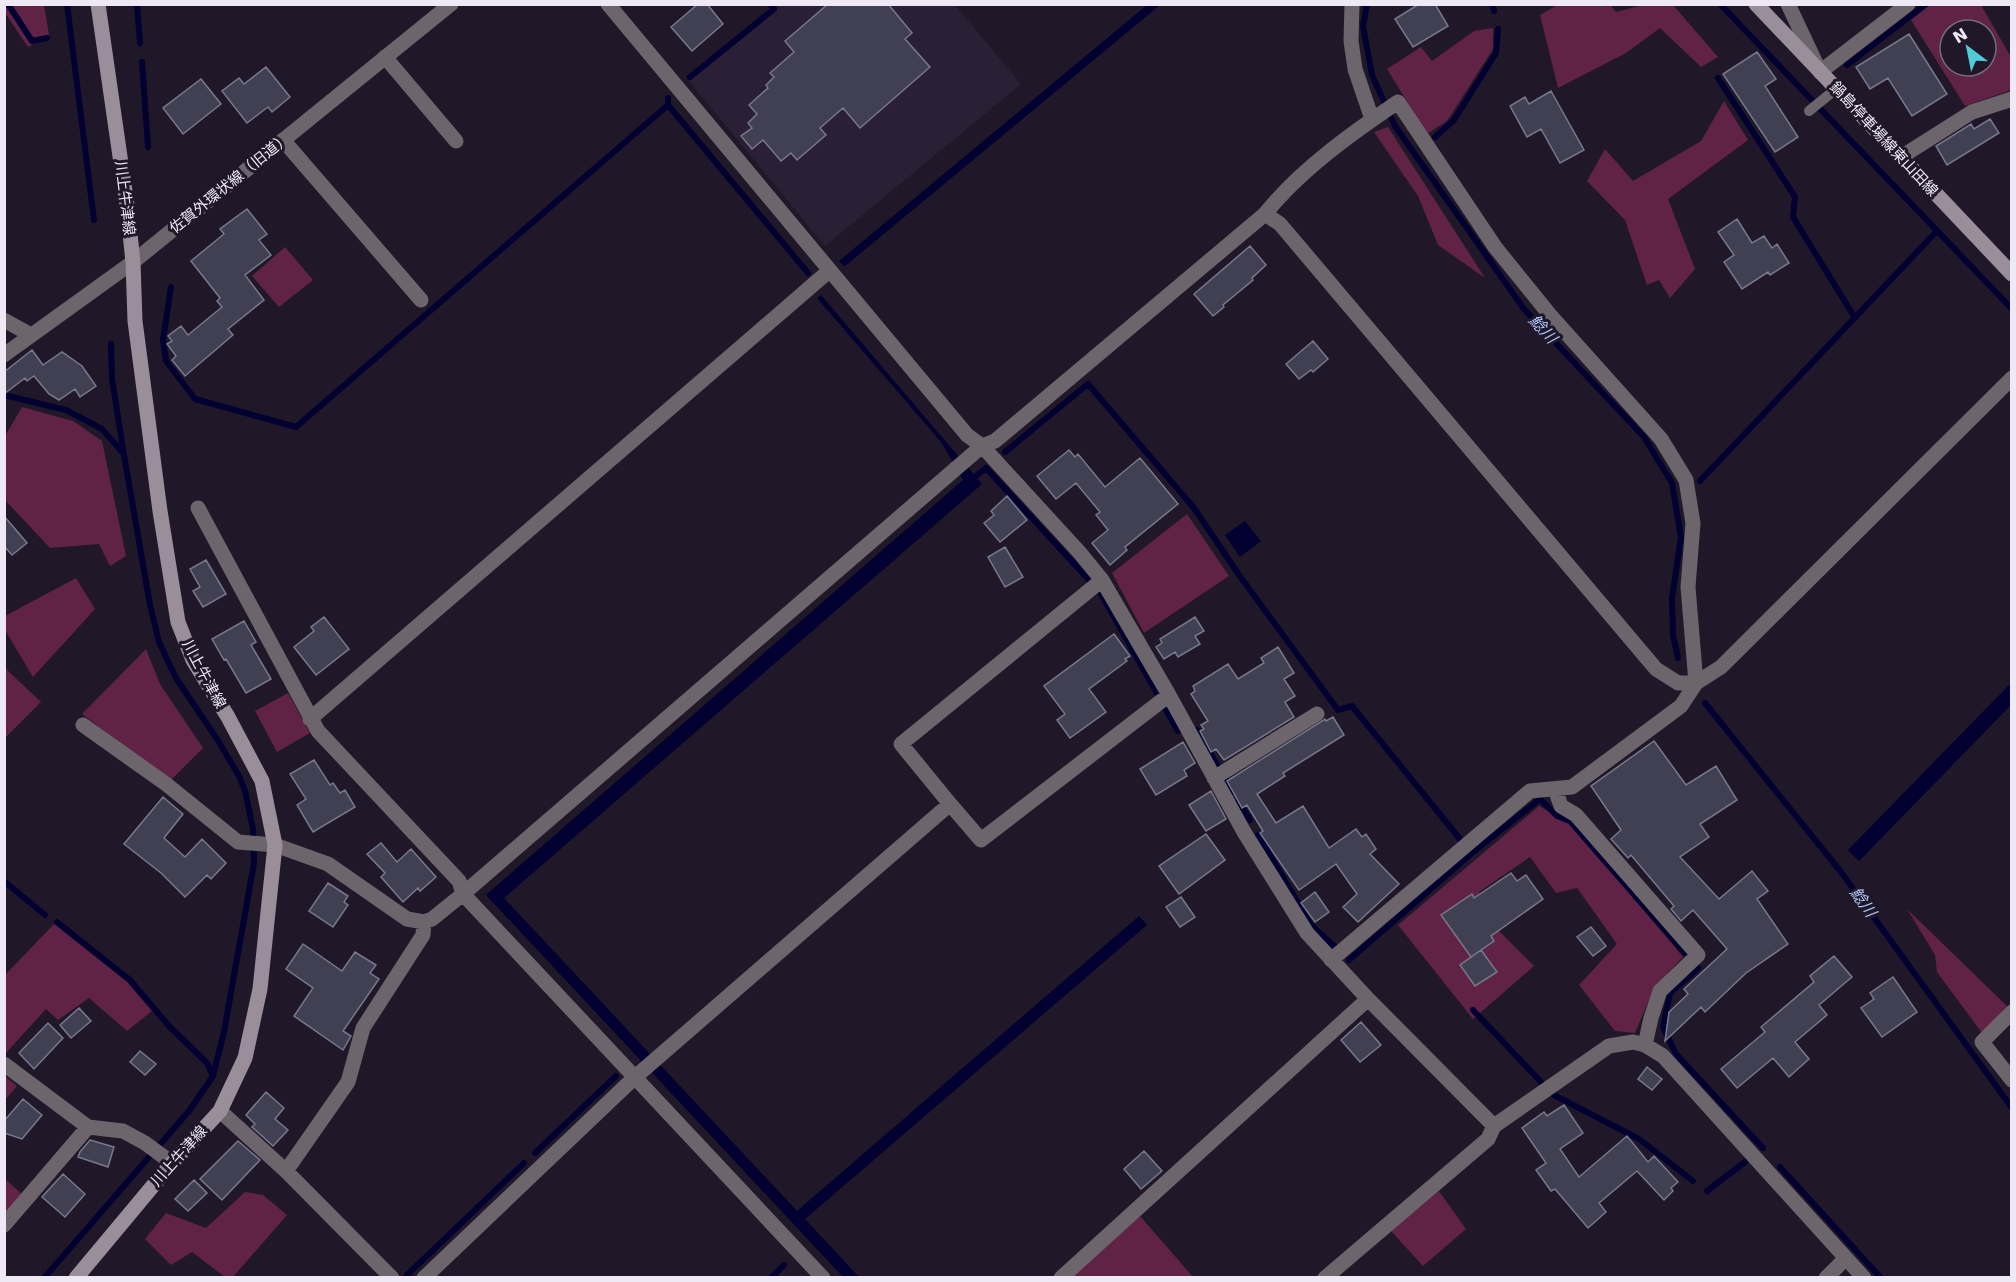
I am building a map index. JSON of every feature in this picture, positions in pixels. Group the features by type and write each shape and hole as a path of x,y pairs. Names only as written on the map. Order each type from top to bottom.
{"main road":[{"name":"川上牛津線","path":"76,1278 172,1163 220,1111 244,1058 260,988 275,845 262,781 228,717 193,660 178,622 160,511 137,333 127,205 98,4"},
{"name":"鍋島停車場線東山田線","path":"1756,4 2012,274"}],"street":[{"name":"佐賀外環状線（旧道）","path":"4,355 133,262 451,4"},
{"path":"608,4 967,435 982,446 1102,580 1169,695 1244,832 1307,933 1368,999 1494,1126"},
{"path":"1352,4 1351,41 1355,69 1372,119"},
{"path":"1788,4 1820,72 1908,4"},
{"path":"385,57 456,141"},
{"path":"1901,157 1972,112 2012,99"},
{"path":"83,725 166,784 238,842 275,845 328,864 407,919 424,922 463,894 953,470 982,446 995,441 1266,214 1284,191 1372,119 1398,102 1495,247 1550,315 1661,439 1686,480 1693,523 1688,588 1696,683"},
{"path":"284,140 421,300"},
{"path":"1266,214 1280,224 1656,669 1678,683 1696,683"},
{"path":"310,719 829,271"},
{"path":"4,321 31,335"},
{"path":"1331,960 1530,791 1572,788 1682,706 1696,683 1721,667 2012,378"},
{"path":"198,508 318,731 459,881 463,894 637,1075 823,1278"},
{"path":"1102,580 902,744 981,840 1169,695"},
{"path":"1214,778 1317,714"},
{"path":"1555,789 1561,806 1576,815 1698,955 1660,991 1645,1045"},
{"path":"424,1278 637,1075 950,804"},
{"path":"286,1171 348,1082 363,1028 423,935 424,922"},
{"path":"1061,1278 1368,999"},
{"path":"2012,1012 1982,1042 2012,1080"},
{"path":"1325,1278 1488,1139 1494,1126 1609,1046 1633,1042 1645,1045 1663,1056 1864,1278"},
{"path":"4,1064 88,1127 123,1131 145,1143 172,1163"},
{"path":"220,1111 286,1171 392,1278"},
{"path":"4,1225 88,1127"},
{"path":"1826,1278 1846,1258"}],"lane":[{"path":"1809,111 1836,89"}],"shaded area":[{"path":"954,4 1021,84 825,246 689,81 781,5"},
{"path":"4,5 44,5 49,35 28,47 5,13"},
{"path":"1147,5 1160,5 844,267 839,261"},
{"path":"1557,5 1610,5 1616,12 1643,5 1673,5 1718,57 1701,67 1660,28 1626,53 1558,88 1540,15"},
{"path":"1930,5 1981,5 1988,18 1938,18 1938,63 1911,20"},
{"path":"1493,28 1493,49 1447,121 1427,134 1387,69 1421,47 1432,61 1474,31"},
{"path":"1998,34 2011,57 2011,90 1965,106 1947,78 1998,78"},
{"path":"1724,101 1748,140 1668,199 1695,269 1670,298 1659,280 1647,285 1625,220 1587,181 1605,149 1633,181 1701,141"},
{"path":"1388,127 1485,278 1438,245 1418,196 1374,132"},
{"path":"285,247 313,280 279,307 252,276"},
{"path":"821,295 982,484 504,898 797,1211 1139,916 1147,925 805,1219 859,1277 844,1278 486,895 963,480 941,442 817,298"},
{"path":"22,407 73,421 102,441 126,556 110,566 99,544 50,548 5,500 5,436"},
{"path":"1187,514 1229,576 1144,633 1112,573"},
{"path":"1245,521 1261,541 1240,557 1225,535"},
{"path":"76,578 95,609 33,677 5,630 5,616"},
{"path":"146,649 160,684 203,748 170,781 82,714"},
{"path":"5,668 41,702 4,738"},
{"path":"2011,683 2011,705 1859,861 1848,850"},
{"path":"288,693 310,733 277,752 255,711"},
{"path":"1539,806 1574,826 1683,957 1655,986 1635,1033 1615,1031 1579,985 1617,944 1577,888 1556,893 1530,857 1479,892 1492,924 1534,966 1473,1019 1398,925"},
{"path":"1907,909 2007,1006 1982,1033 1937,972 1935,955"},
{"path":"54,924 127,982 152,1011 127,1031 89,998 58,1020 46,1009 5,1054 5,975"},
{"path":"5,1076 17,1086 5,1100"},
{"path":"5,1179 24,1196 5,1219"},
{"path":"1439,1191 1466,1229 1423,1266 1390,1230"},
{"path":"245,1192 263,1195 287,1215 233,1277 225,1277 192,1252 171,1265 145,1239 166,1213 206,1228"},
{"path":"1140,1216 1193,1277 1071,1278"}],"building":[{"path":"698,4 707,4 723,24 692,51 671,27"},
{"path":"828,4 888,4 912,33 905,39 930,67 860,128 843,108 820,128 826,135 797,160 791,153 781,161 763,140 752,149 741,136 752,128 748,123 757,114 749,105 768,88 766,85 774,77 770,73 794,52 785,41"},
{"path":"1419,4 1435,4 1448,26 1413,47 1395,19"},
{"path":"1909,34 1947,94 1912,116 1888,78 1870,89 1856,67"},
{"path":"1757,52 1776,79 1765,86 1798,137 1775,152 1723,74"},
{"path":"266,67 290,97 272,112 268,107 247,123 222,91 239,78 244,84"},
{"path":"201,79 221,104 183,134 163,108"},
{"path":"1551,91 1584,150 1560,163 1541,129 1527,137 1510,106 1525,97 1529,104"},
{"path":"1990,119 1999,133 1947,165 1936,146 1971,124 1974,129"},
{"path":"247,209 267,234 259,240 271,255 245,275 264,300 228,329 233,335 185,376 172,360 176,356 167,344 172,341 168,336 181,326 188,335 222,307 217,301 220,298 191,261 224,234 220,229"},
{"path":"1737,219 1752,243 1764,236 1772,248 1777,244 1789,263 1770,275 1768,272 1742,289 1724,262 1734,255 1718,232"},
{"path":"1250,246 1266,265 1213,316 1194,294"},
{"path":"1313,341 1328,359 1313,372 1311,370 1299,379 1286,364"},
{"path":"32,350 43,365 62,352 82,366 96,386 80,397 75,389 59,400 49,394 34,376 27,381 25,378 4,394 4,372"},
{"path":"1069,450 1075,457 1078,454 1105,487 1140,458 1178,504 1125,547 1127,550 1110,565 1092,543 1108,530 1096,515 1100,512 1076,483 1056,499 1037,476"},
{"path":"1007,496 1027,520 1000,542 984,523 994,515 991,511"},
{"path":"4,516 27,543 12,555 4,546"},
{"path":"1005,547 1023,577 1005,587 988,557"},
{"path":"206,560 226,594 203,607 193,591 200,587 190,569"},
{"path":"324,617 349,649 316,675 294,647 314,631 311,627"},
{"path":"1195,617 1204,631 1195,636 1200,644 1178,657 1175,652 1164,659 1156,647 1162,643 1160,639"},
{"path":"244,621 256,642 251,645 271,679 246,693 212,639"},
{"path":"1114,634 1130,656 1125,659 1127,661 1089,689 1106,712 1070,738 1057,720 1065,714 1044,686"},
{"path":"1278,647 1294,673 1284,679 1295,696 1285,702 1294,717 1224,760 1216,749 1211,752 1200,731 1204,729 1201,725 1208,721 1191,694 1195,691 1193,686 1228,664 1238,679 1264,663 1261,658"},
{"path":"1333,717 1344,735 1283,773 1285,776 1257,794 1276,823 1303,806 1329,848 1356,829 1362,837 1366,834 1376,849 1370,854 1399,884 1358,922 1343,907 1357,894 1336,864 1299,890 1260,833 1263,831 1247,805 1242,808 1227,781 1325,719 1326,721"},
{"path":"1654,741 1686,785 1716,766 1737,800 1700,824 1709,837 1680,857 1719,899 1752,871 1768,891 1757,899 1788,944 1746,973 1705,1012 1701,1007 1665,1041 1669,1012 1688,994 1684,989 1727,949 1693,910 1681,921 1671,909 1674,906 1631,855 1628,858 1611,839 1621,830 1591,786"},
{"path":"1183,742 1195,763 1184,770 1187,776 1156,795 1140,769"},
{"path":"314,760 330,785 333,783 340,793 345,790 355,807 313,832 297,805 306,799 290,774"},
{"path":"1211,791 1226,819 1206,831 1189,805"},
{"path":"163,797 183,814 164,838 185,857 202,839 226,863 211,879 207,875 185,897 161,873 124,844"},
{"path":"1206,834 1225,860 1179,894 1159,866"},
{"path":"381,843 397,862 411,849 436,877 420,891 418,888 403,902 381,877 385,873 367,854"},
{"path":"1511,873 1517,881 1526,875 1543,899 1491,936 1494,941 1471,957 1441,915 1472,894 1474,898"},
{"path":"328,883 348,896 344,902 348,905 333,927 309,911"},
{"path":"1315,892 1329,912 1315,922 1301,903"},
{"path":"1181,897 1195,917 1180,927 1166,907"},
{"path":"1591,927 1606,946 1593,956 1577,937"},
{"path":"303,944 342,971 355,952 376,965 370,973 379,979 343,1031 351,1036 343,1050 294,1016 313,988 286,969"},
{"path":"1481,950 1497,972 1475,986 1460,965"},
{"path":"1834,956 1852,977 1819,1005 1827,1015 1795,1042 1809,1059 1789,1077 1773,1058 1737,1088 1721,1069 1765,1032 1761,1027 1814,982 1810,976"},
{"path":"1893,977 1917,1012 1882,1037 1861,1008 1874,999 1870,993"},
{"path":"79,1008 91,1021 71,1038 60,1025"},
{"path":"1361,1022 1381,1045 1360,1062 1341,1040"},
{"path":"48,1023 63,1038 34,1069 19,1053"},
{"path":"140,1051 156,1064 145,1075 130,1062"},
{"path":"1647,1067 1662,1079 1652,1090 1638,1079"},
{"path":"266,1092 284,1108 275,1119 288,1130 273,1146 252,1127 255,1124 246,1115"},
{"path":"23,1099 42,1115 22,1139 4,1133 4,1121"},
{"path":"1564,1105 1583,1133 1560,1149 1579,1177 1627,1136 1648,1162 1654,1156 1678,1182 1671,1188 1673,1191 1664,1200 1637,1171 1599,1203 1606,1212 1588,1228 1555,1189 1551,1191 1536,1170 1546,1163 1522,1128 1544,1112 1547,1116"},
{"path":"90,1140 114,1147 108,1167 78,1157"},
{"path":"238,1141 260,1160 222,1200 200,1179"},
{"path":"1144,1151 1162,1171 1141,1189 1124,1169"},
{"path":"63,1174 85,1194 65,1217 42,1197"},
{"path":"194,1180 207,1193 188,1211 175,1199"}],"waterway":[{"path":"8,4 32,41 47,38"},
{"path":"67,4 94,220"},
{"path":"137,4 140,43"},
{"path":"690,77 774,9 770,4"},
{"name":"鯰川","path":"1367,4 1363,26 1372,75 1395,126 1524,309 1644,437 1672,483 1681,537 1672,598 1673,635 1678,658"},
{"path":"1492,4 1494,11"},
{"path":"1720,4 2012,309"},
{"path":"1847,65 1926,4"},
{"path":"1435,137 1454,120 1496,53 1498,29"},
{"path":"142,62 148,147"},
{"path":"1718,78 1795,197 1793,217 1855,318"},
{"path":"668,98 668,105 808,273"},
{"path":"171,287 163,340 166,361 195,399 296,427 668,105"},
{"path":"1700,481 1936,232"},
{"path":"44,1278 189,1111 213,1076 224,1032 254,863 253,829 245,791 239,776 176,678 159,642 150,605 124,455 112,379 111,344"},
{"path":"1005,452 1088,384 1194,508 1239,575 1338,710 1352,706 1460,839"},
{"path":"4,395 66,410 102,429 124,454"},
{"path":"976,476 986,468 1089,580"},
{"path":"1100,592 1158,695"},
{"name":"鯰川","path":"1705,703 1841,872 2012,1108"},
{"path":"1166,710 1178,731"},
{"path":"1197,730 1218,767"},
{"path":"1226,779 1233,792"},
{"path":"1349,960 1472,853 1540,799 1557,816 1570,821 1685,953"},
{"path":"1238,801 1250,820"},
{"path":"1258,835 1311,925 1335,947"},
{"path":"4,881 45,915"},
{"path":"57,922 130,980 169,1026 207,1063 213,1076"},
{"path":"1698,968 1670,993 1663,1027 1676,1054 1763,1148"},
{"path":"1473,1010 1541,1082"},
{"path":"535,1153 616,1076"},
{"path":"1554,1095 1639,1139 1693,1181"},
{"path":"1707,1191 1745,1162"},
{"path":"407,1275 524,1163"},
{"path":"1780,1167 1881,1278"},
{"path":"771,1278 784,1265"}]}
